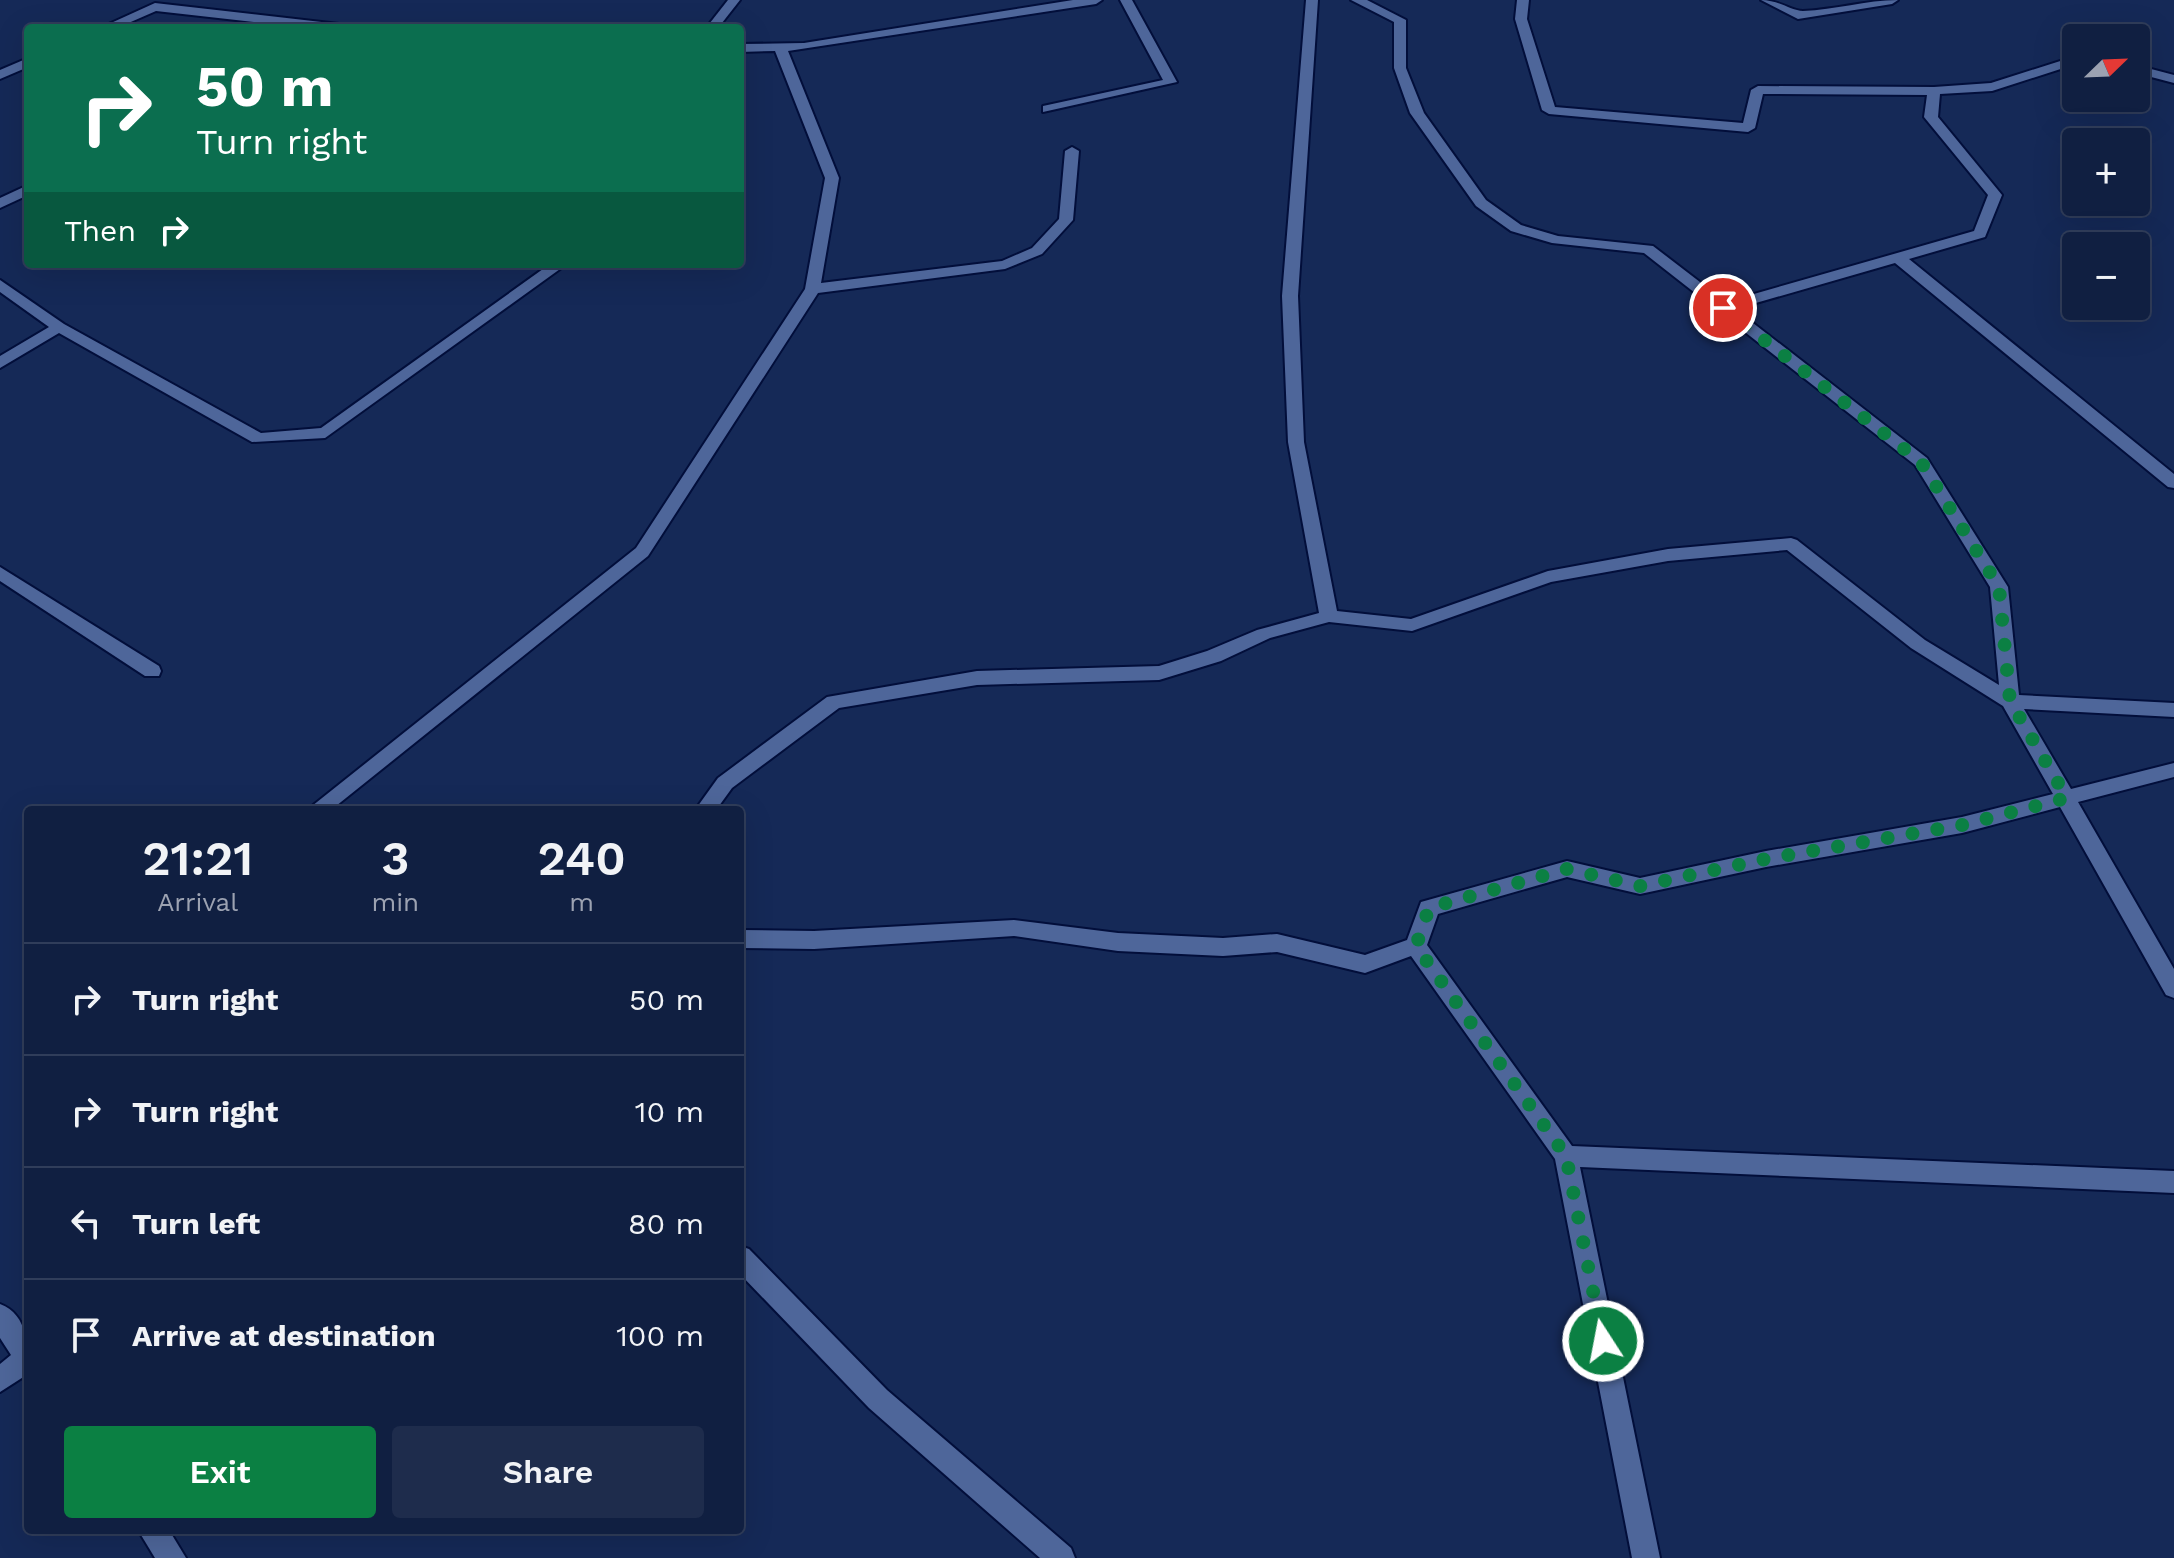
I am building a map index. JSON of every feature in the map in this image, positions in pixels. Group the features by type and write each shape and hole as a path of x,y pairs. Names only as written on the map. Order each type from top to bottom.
{"street":[{"path":"715,24 734,0"},
{"path":"744,48 804,47 1096,0"},
{"path":"1048,109 1171,82 1126,0"},
{"path":"1312,0 1290,296 1296,442 1329,616"},
{"path":"1357,0 1400,20 1400,68 1417,113 1481,203 1516,228 1557,240 1648,249 1921,462 1999,587 2010,701 2174,989"},
{"path":"1523,0 1521,19 1549,110 1748,128 1758,90 1934,91 1992,87 2062,64"},
{"path":"1767,0 1798,15 1892,0"},
{"path":"115,24 161,3 302,24"},
{"path":"322,806 642,552 813,289 832,178 780,48"},
{"path":"0,75 24,64"},
{"path":"2150,73 2174,79"},
{"path":"1723,308 1980,234 1995,195 1931,117 1934,91"},
{"path":"813,289 1005,265 1037,251 1066,220 1072,151"},
{"path":"0,204 24,191"},
{"path":"1896,256 2174,483"},
{"path":"0,285 59,327 258,438 325,433 554,268"},
{"path":"0,363 59,327"},
{"path":"708,806 725,783 834,702 977,678 1159,673 1214,656 1264,634 1329,616 1412,625 1548,577 1668,555 1791,544 1918,644 2010,701 2174,710"},
{"path":"0,573 152,671"},
{"path":"1416,946 1429,908 1567,869 1640,886 1766,859 1962,825 2174,770"},
{"path":"744,939 814,940 1014,928 1118,942 1223,947 1277,943 1365,964 1416,946"},
{"path":"1416,946 1566,1156 1646,1558"},
{"path":"1566,1156 2174,1182"},
{"path":"744,1261 878,1399 1061,1558"},
{"path":"14,1326 24,1349"},
{"path":"0,1380 24,1361"},
{"path":"155,1534 172,1558"}],"route":[{"path":"1603,1341 1566,1156 1416,946 1429,908 1567,869 1640,886 1766,859 1962,825 2067,798 2010,701 1999,587 1921,462 1723,308"}]}
